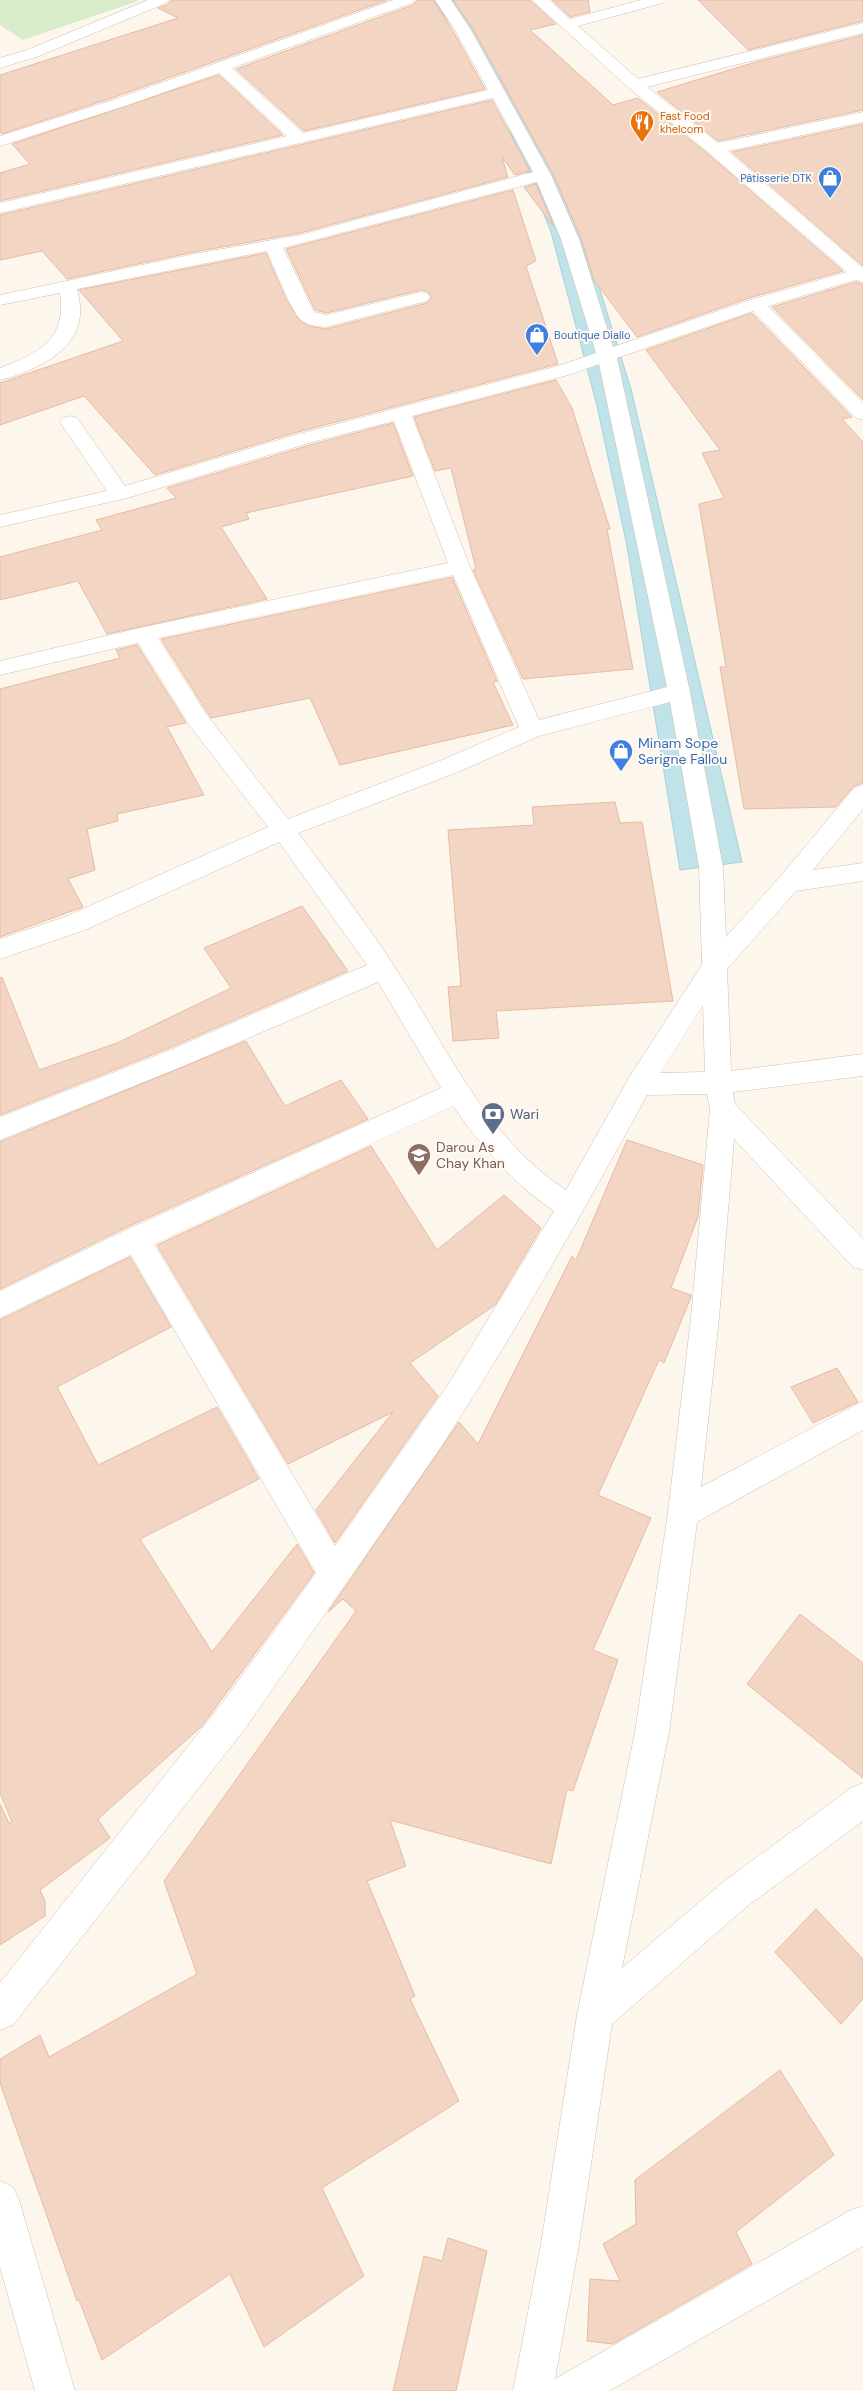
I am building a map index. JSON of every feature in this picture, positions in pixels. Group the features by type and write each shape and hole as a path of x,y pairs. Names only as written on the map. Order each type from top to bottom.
{"street":[{"path":"0,63 33,53 161,0"},
{"path":"0,140 119,103 407,0"},
{"path":"443,0 463,30 543,175 570,239 607,357 679,692 711,867 712,968 720,1096 705,1318 683,1514 652,1732 595,2015 560,2244 533,2391"},
{"path":"540,0 635,85 715,149 858,269"},
{"path":"567,24 658,0"},
{"path":"635,85 863,28"},
{"path":"221,66 298,137"},
{"path":"0,208 89,189 298,137 498,92"},
{"path":"715,149 863,117"},
{"path":"0,300 301,240 543,175"},
{"path":"274,245 306,315 314,320 326,321 422,296"},
{"path":"0,521 120,494 302,439 607,357 858,269"},
{"path":"0,374 20,367 48,353 64,338 71,319 68,286"},
{"path":"756,304 863,414"},
{"path":"401,413 460,566 532,730"},
{"path":"70,422 120,494"},
{"path":"0,668 144,634 460,566"},
{"path":"144,634 198,720 283,830 383,969 458,1092 491,1138 518,1167 544,1189 572,1208"},
{"path":"0,949 76,922 283,830 450,766 532,730 679,692"},
{"path":"0,2012 232,1718 322,1592 333,1572 458,1395 572,1208 639,1084 712,968 789,883 863,793"},
{"path":"789,883 863,872"},
{"path":"0,1129 177,1058 383,969"},
{"path":"639,1084 720,1096 863,1065"},
{"path":"0,1305 136,1239 458,1092"},
{"path":"720,1096 863,1258"},
{"path":"136,1239 228,1393 281,1488 333,1572"},
{"path":"683,1514 863,1415"},
{"path":"595,2015 734,1895 863,1800"},
{"path":"0,2200 55,2391"},
{"path":"570,2391 863,2226"}],"green space":[{"path":"0,0 138,1 23,40 0,25"}],"water":[{"path":"432,0 461,0 549,127 631,389 742,862 680,870 627,546 597,406 551,232 500,106 471,50"}],"building":[{"path":"171,0 387,0 112,98 2,134 0,132 0,75 178,18 158,8 167,5"},
{"path":"417,0 433,0 453,31 485,89 304,131 236,69 413,5"},
{"path":"453,0 530,0 556,24 530,30 613,105 638,98 708,154 843,271 749,298 637,337 594,280 581,238 553,174 473,29"},
{"path":"552,0 588,0 590,12 570,17"},
{"path":"698,0 863,0 863,21 748,50"},
{"path":"863,35 863,110 718,141 657,92 759,61"},
{"path":"219,75 283,135 0,201 0,173 30,164 12,144"},
{"path":"492,100 530,171 515,175 502,157 508,177 300,233 194,252 67,279 42,251 0,260 0,215"},
{"path":"863,124 863,266 732,152"},
{"path":"536,184 554,227 524,187"},
{"path":"513,190 536,261 526,266 558,364 294,433 155,475 84,396 0,425 0,383 123,341 79,290 266,253 286,299 299,320 308,326 326,329 427,303 432,297 427,291 421,290 326,313 315,310 286,249"},
{"path":"856,282 863,284 863,400 772,307"},
{"path":"752,313 852,417 842,419 863,442 863,783 854,786 836,807 744,809 720,667 726,667 699,504 724,498 702,453 720,450 646,350"},
{"path":"556,380 572,408 610,529 607,529 633,669 523,679 473,570 476,569 451,468 435,471 414,417"},
{"path":"393,423 413,476 246,513 249,519 221,527 267,599 107,634 78,581 0,600 0,557 102,530 96,520 176,498 167,488 310,445"},
{"path":"452,577 497,681 493,682 513,725 340,765 310,698 211,718 161,639"},
{"path":"137,645 186,723 167,727 204,795 117,814 118,821 87,829 95,870 68,879 83,907 0,937 0,689 120,658 116,650"},
{"path":"615,802 620,823 642,822 673,1001 496,1011 499,1038 453,1041 448,987 461,986 448,830 534,825 532,807"},
{"path":"302,906 348,971 167,1049 0,1115 0,978 2,977 39,1070 117,1043 231,988 204,948"},
{"path":"246,1041 285,1106 341,1080 368,1119 125,1228 0,1289 0,1142"},
{"path":"627,1140 703,1165 698,1217 671,1288 691,1295 691,1297 664,1363 659,1360 598,1495 651,1518 593,1650 618,1660 573,1791 567,1789 551,1864 390,1820 406,1866 367,1881 415,1996 410,1999 459,2101 322,2188 364,2276 264,2347 230,2274 102,2360 79,2300 77,2301 0,2083 0,2059 40,2035 49,2057 197,1974 164,1881 356,1611 343,1599 328,1612 459,1422 478,1444 572,1256 576,1260"},
{"path":"371,1146 437,1250 504,1195 541,1228 495,1305 410,1363 438,1396 335,1543 316,1510 393,1412 288,1464 157,1245"},
{"path":"130,1257 171,1327 57,1387 98,1465 217,1407 259,1479 140,1539 212,1652 297,1544 314,1573 202,1726 98,1819 110,1838 40,1890 45,1901 45,1916 0,1945 0,1804 9,1823 12,1822 0,1793 0,1320"},
{"path":"837,1368 858,1402 813,1423 791,1387"},
{"path":"800,1614 863,1663 863,1778 747,1684"},
{"path":"816,1909 863,1959 863,1999 841,2024 775,1952"},
{"path":"780,2070 834,2155 736,2232 752,2264 613,2344 587,2341 590,2279 620,2281 603,2244 636,2224 635,2180"},
{"path":"448,2238 487,2251 456,2391 393,2391 424,2256 442,2261"}],"place":[{"name":"Fast Food khelcom","path":"642,143"},
{"name":"Pâtisserie DTK","path":"830,199"},
{"name":"Boutique Diallo","path":"537,356"},
{"name":"Minam Sope Serigne Fallou","path":"621,772"},
{"name":"Wari","path":"493,1135"},
{"name":"Darou As Chay Khan","path":"419,1176"}]}
